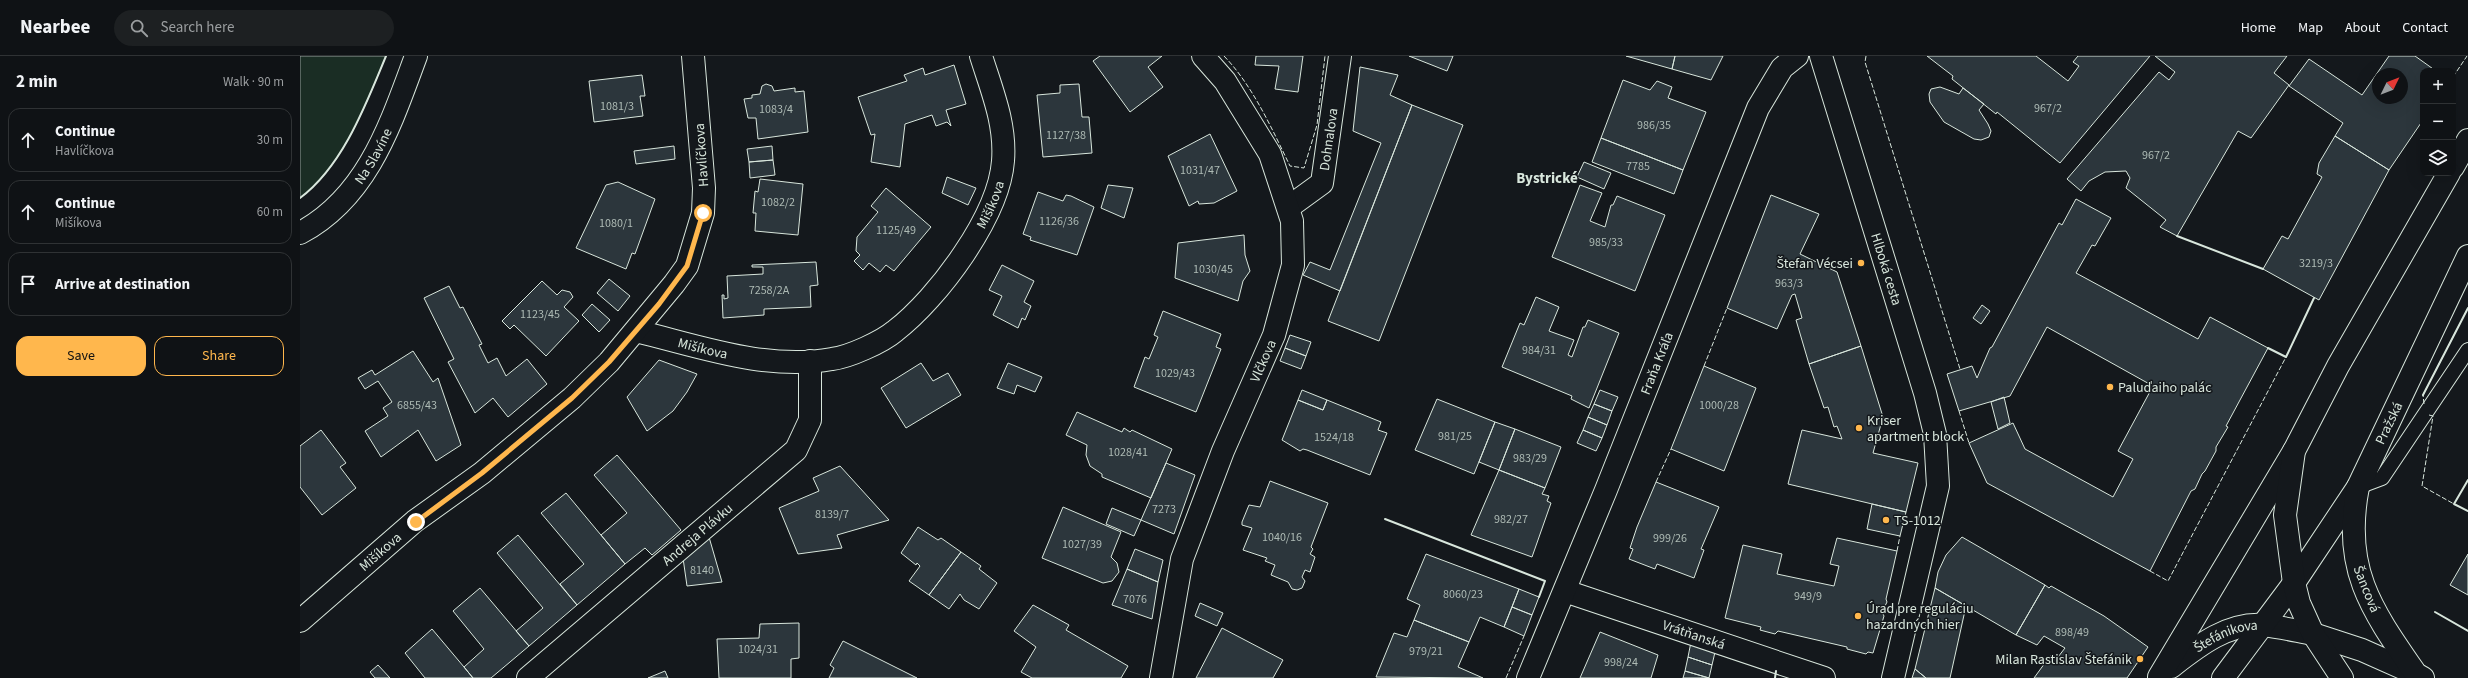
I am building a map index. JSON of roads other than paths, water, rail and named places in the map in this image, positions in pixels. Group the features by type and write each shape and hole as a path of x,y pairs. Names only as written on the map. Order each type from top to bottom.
{"street":[{"name":"Na Slavíne","path":"300,234 335,209 349,195 364,175 388,129 416,56"},
{"name":"Havlíčkova","path":"636,331 687,266 703,213 704,188 693,56"},
{"name":"Mišíkova","path":"300,621 309,602 482,473 572,398 636,331 752,359 810,361 833,359 876,342 894,332 944,282 985,218 1000,181 1004,140 1000,116 981,56"},
{"name":"Vlčkova","path":"1161,678 1182,559 1223,451 1274,336 1293,265 1292,221 1289,207 1270,154 1225,81 1203,56"},
{"name":"Dohnalova","path":"1289,207 1322,183 1340,56"},
{"name":"Fraňa Kráľa","path":"1528,678 1565,591 1758,108 1782,68 1796,56"},
{"name":"Hlboká cesta","path":"1821,56 1926,393 1936,434 1938,486 1893,678"},
{"path":"2456,162 2468,140"},
{"path":"2159,677 2294,450 2338,366 2447,176"},
{"name":"Pražská","path":"2263,625 2294,583 2358,486 2468,256"},
{"name":"Andreja Plávku","path":"528,678 796,450 810,420 810,361"},
{"path":"2294,450 2285,515 2294,583 2299,603 2313,634 2342,678"},
{"name":"Šancová","path":"2358,486 2352,542 2358,570 2370,602 2420,676"},
{"name":"Vrátňanská","path":"1565,591 1824,678"},
{"path":"2263,625 2313,634 2362,650 2420,676"},
{"name":"Štefánikova","path":"2159,677 2215,635 2263,625"},
{"name":"Štefánikova","path":"2223,678 2263,625"}],"lane":[{"path":"2358,486 2382,478 2468,350"}],"place":[{"name":"Štefan Vécsei","path":"1861,263"},
{"name":"Paluďaiho palác","path":"2110,387"},
{"name":"Kriser apartment block","path":"1859,428"},
{"name":"TS-1012","path":"1886,520"},
{"name":"Úrad pre reguláciu hazardných hier","path":"1858,616"},
{"name":"Milan Rastislav Štefánik","path":"2140,659"}],"district":[{"name":"Bystrické","path":"1547,178"}]}
